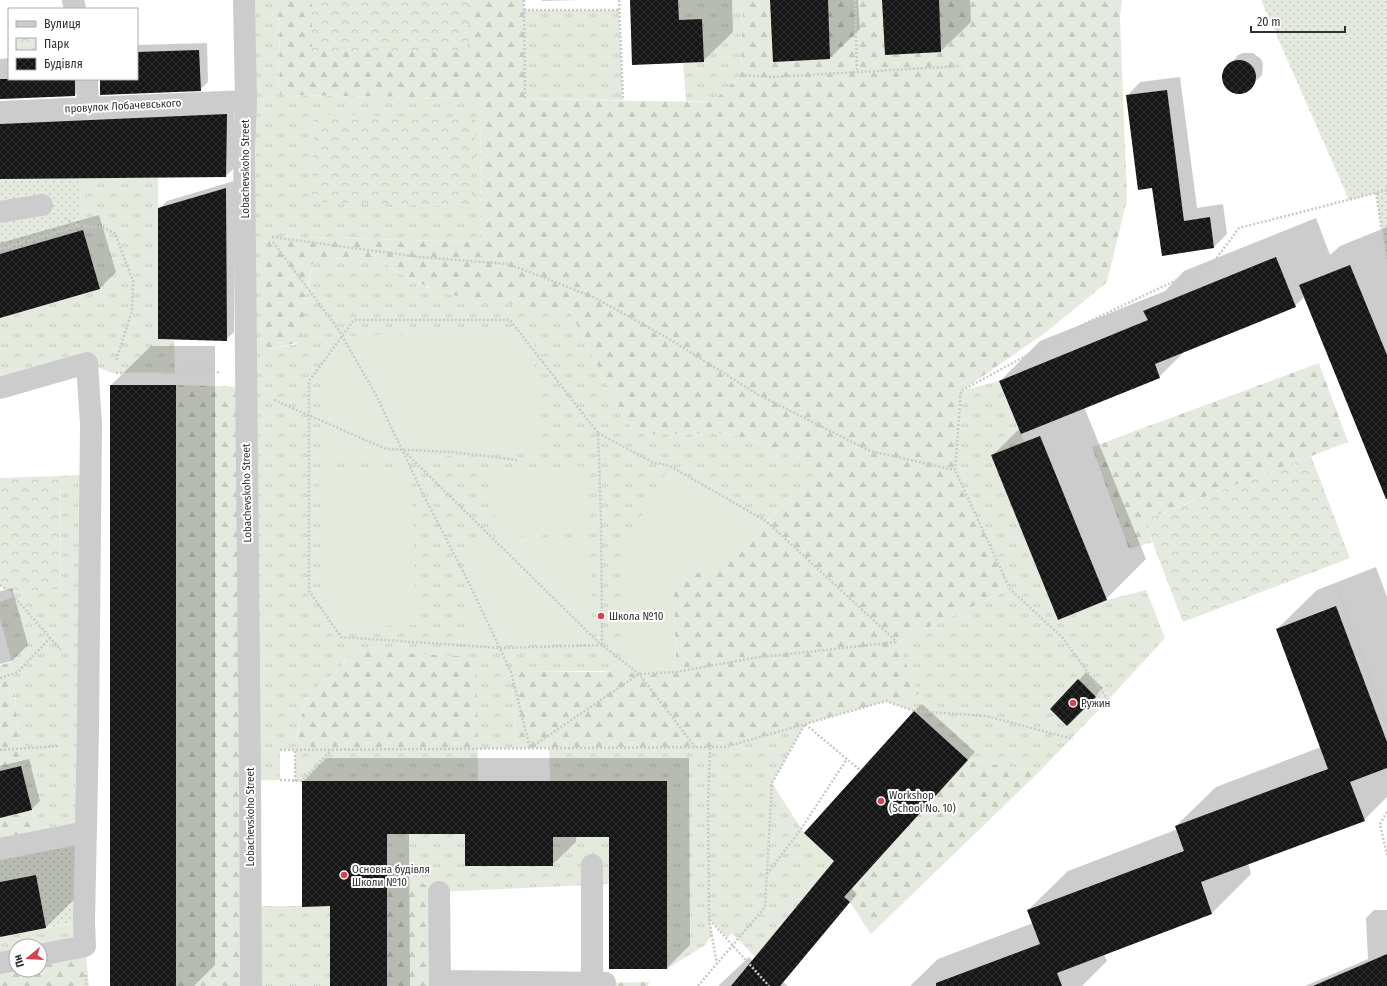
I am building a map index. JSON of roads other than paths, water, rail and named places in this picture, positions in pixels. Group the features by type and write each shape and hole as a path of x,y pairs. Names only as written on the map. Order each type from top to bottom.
{"street":[{"name":"Lobachevskoho Street","path":"244,0 246,101 244,149 251,986"},
{"path":"87,80 88,108"},
{"name":"провулок Лобачевського","path":"0,112 246,101"},
{"path":"0,212 42,205"},
{"path":"0,388 87,363 91,424 84,921 85,946 48,953"},
{"path":"0,849 86,832"},
{"path":"439,892 441,983 598,983 592,864"}],"place":[{"name":"Школа №10","path":"601,616"},
{"name":"Ружин","path":"1073,703"},
{"name":"Workshop (School No. 10)","path":"881,801"},
{"name":"Основна будівля Школи №10","path":"344,875"}]}
